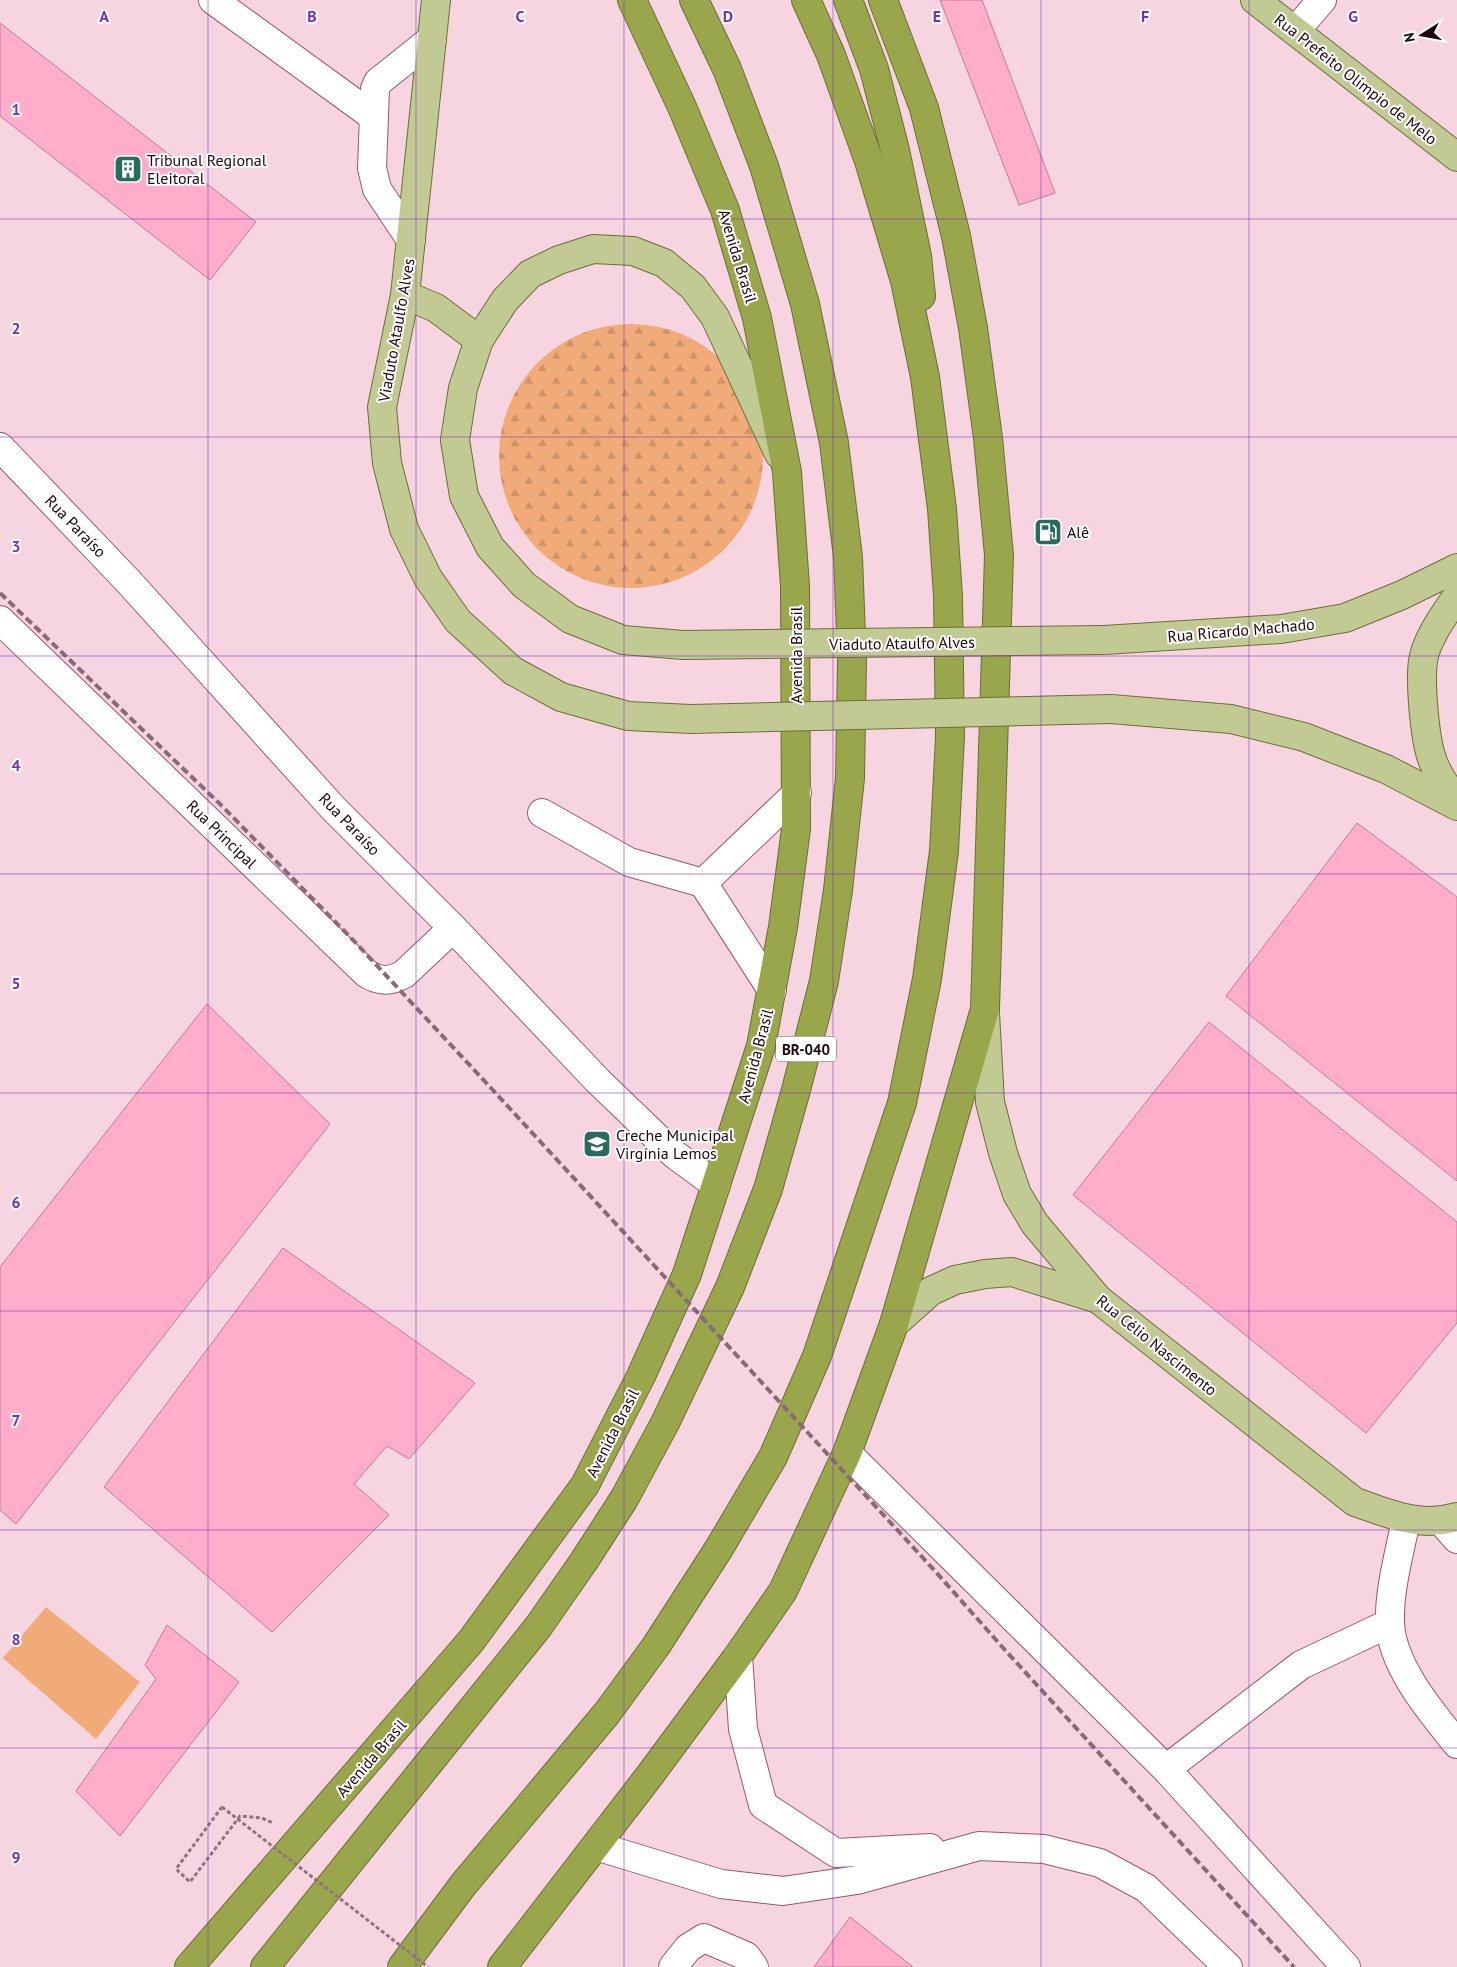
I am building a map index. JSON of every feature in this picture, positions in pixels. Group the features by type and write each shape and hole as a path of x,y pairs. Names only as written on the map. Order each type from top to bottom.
{"highway":[{"name":"Avenida Brasil","path":"189,1967 471,1641 585,1485 641,1376 687,1274 761,1046 772,990 796,829 796,586 787,472 757,318 725,210 682,107 632,0"},
{"name":"BR-040","path":"265,1967 538,1627 584,1562 624,1499 702,1348 737,1269 768,1189 824,981 838,890 850,778 852,661 848,556 834,442 805,304 764,166 727,69 694,0"},
{"path":"806,0 831,55 869,161 904,282 925,377 942,509"},
{"path":"402,1967 463,1886 607,1713 656,1646 718,1550 773,1457 818,1356 902,1103 927,979 944,851 950,737 948,596 942,509 918,256 895,150 874,69 848,0"},
{"path":"502,1967 596,1846 738,1656 783,1591 847,1454 894,1324 985,1009 999,556 992,477 973,328 956,236 924,108 883,0"},
{"path":"208,1967 232,1918"}],"main road":[{"name":"Viaduto Ataulfo Alves","path":"436,0 405,295 382,407 387,463 404,529 428,578 458,620 513,671 561,697 628,716 691,719 1112,709 1231,719 1304,737 1386,769 1457,806"},
{"name":"Rua Prefeito Olímpio de Melo","path":"1255,0 1457,157"},
{"name":"Viaduto Ataulfo Alves","path":"787,472 715,317 694,287 664,263 633,251 593,249 559,260 530,274 505,300 479,340 463,388 456,440 464,496 490,547 524,585 570,619 623,640 683,645 1104,640"},
{"path":"405,295 436,308 479,340"},
{"name":"Rua Ricardo Machado","path":"1104,640 1281,629 1345,618 1402,595 1457,568"},
{"path":"1457,596 1437,625 1423,660 1422,687 1428,748 1438,771 1457,800"},
{"name":"Rua Célio Nascimento","path":"985,1009 990,1102 1003,1153 1017,1194 1035,1224 1098,1299 1355,1502 1406,1519 1452,1526"},
{"path":"894,1324 931,1292 955,1280 985,1274 1012,1272 1098,1299"}],"street":[{"path":"213,0 374,117"},
{"path":"1295,31 1322,0"},
{"path":"411,240 376,188 372,168 375,89 378,82 432,38"},
{"name":"Rua Paraíso","path":"0,447 128,581 333,808 453,928 610,1092 674,1154 716,1185"},
{"name":"Rua Principal","path":"0,620 375,980 395,979 404,974 453,928"},
{"path":"703,883 797,792"},
{"path":"542,813 629,862 703,883 772,990"},
{"path":"847,1454 1166,1769 1346,1967"},
{"path":"1406,1519 1392,1590 1390,1623 1395,1647 1406,1673 1426,1706 1457,1744"},
{"path":"1166,1769 1301,1665 1390,1623"},
{"path":"738,1656 743,1729 764,1804 836,1852 979,1846 1044,1849 1100,1863 1146,1888 1228,1967"},
{"path":"596,1846 721,1884 783,1891 857,1880 979,1846"},
{"path":"673,1967 688,1948 704,1938 746,1956 754,1967"}],"path":[{"path":"303,1837 262,1818 240,1816 190,1882 176,1870 222,1807 428,1967"}],"green space":[{"path":"631,324 657,327 681,334 715,354 733,372 753,406 760,430 763,456 760,482 753,506 733,540 715,558 681,578 657,585 631,588 605,585 581,578 547,558 529,540 509,506 502,482 499,456 502,430 509,406 529,372 547,354 581,334 605,327"},
{"path":"46,1607 140,1682 96,1739 3,1658"}],"building":[{"path":"940,0 982,0 1055,193 1019,205"},
{"name":"Tribunal Regional Eleitoral","path":"0,23 256,222 210,280 0,116"},
{"path":"1357,823 1457,897 1457,1181 1226,996"},
{"path":"207,1004 330,1124 16,1524 0,1510 0,1267"},
{"path":"1209,1022 1457,1222 1457,1323 1366,1433 1073,1195"},
{"path":"283,1248 475,1383 409,1459 387,1446 354,1484 389,1515 272,1632 104,1487"},
{"path":"167,1625 239,1682 120,1836 76,1791 156,1679 145,1665"},
{"path":"850,1917 913,1967 814,1967"}],"railway":[{"path":"0,593 220,804 354,941 935,1571 1294,1967"}],"place":[{"name":"Tribunal Regional Eleitoral","path":"128,169"},
{"name":"Alê","path":"1048,532"},
{"name":"Creche Municipal Virgínia Lemos","path":"597,1144"}]}
